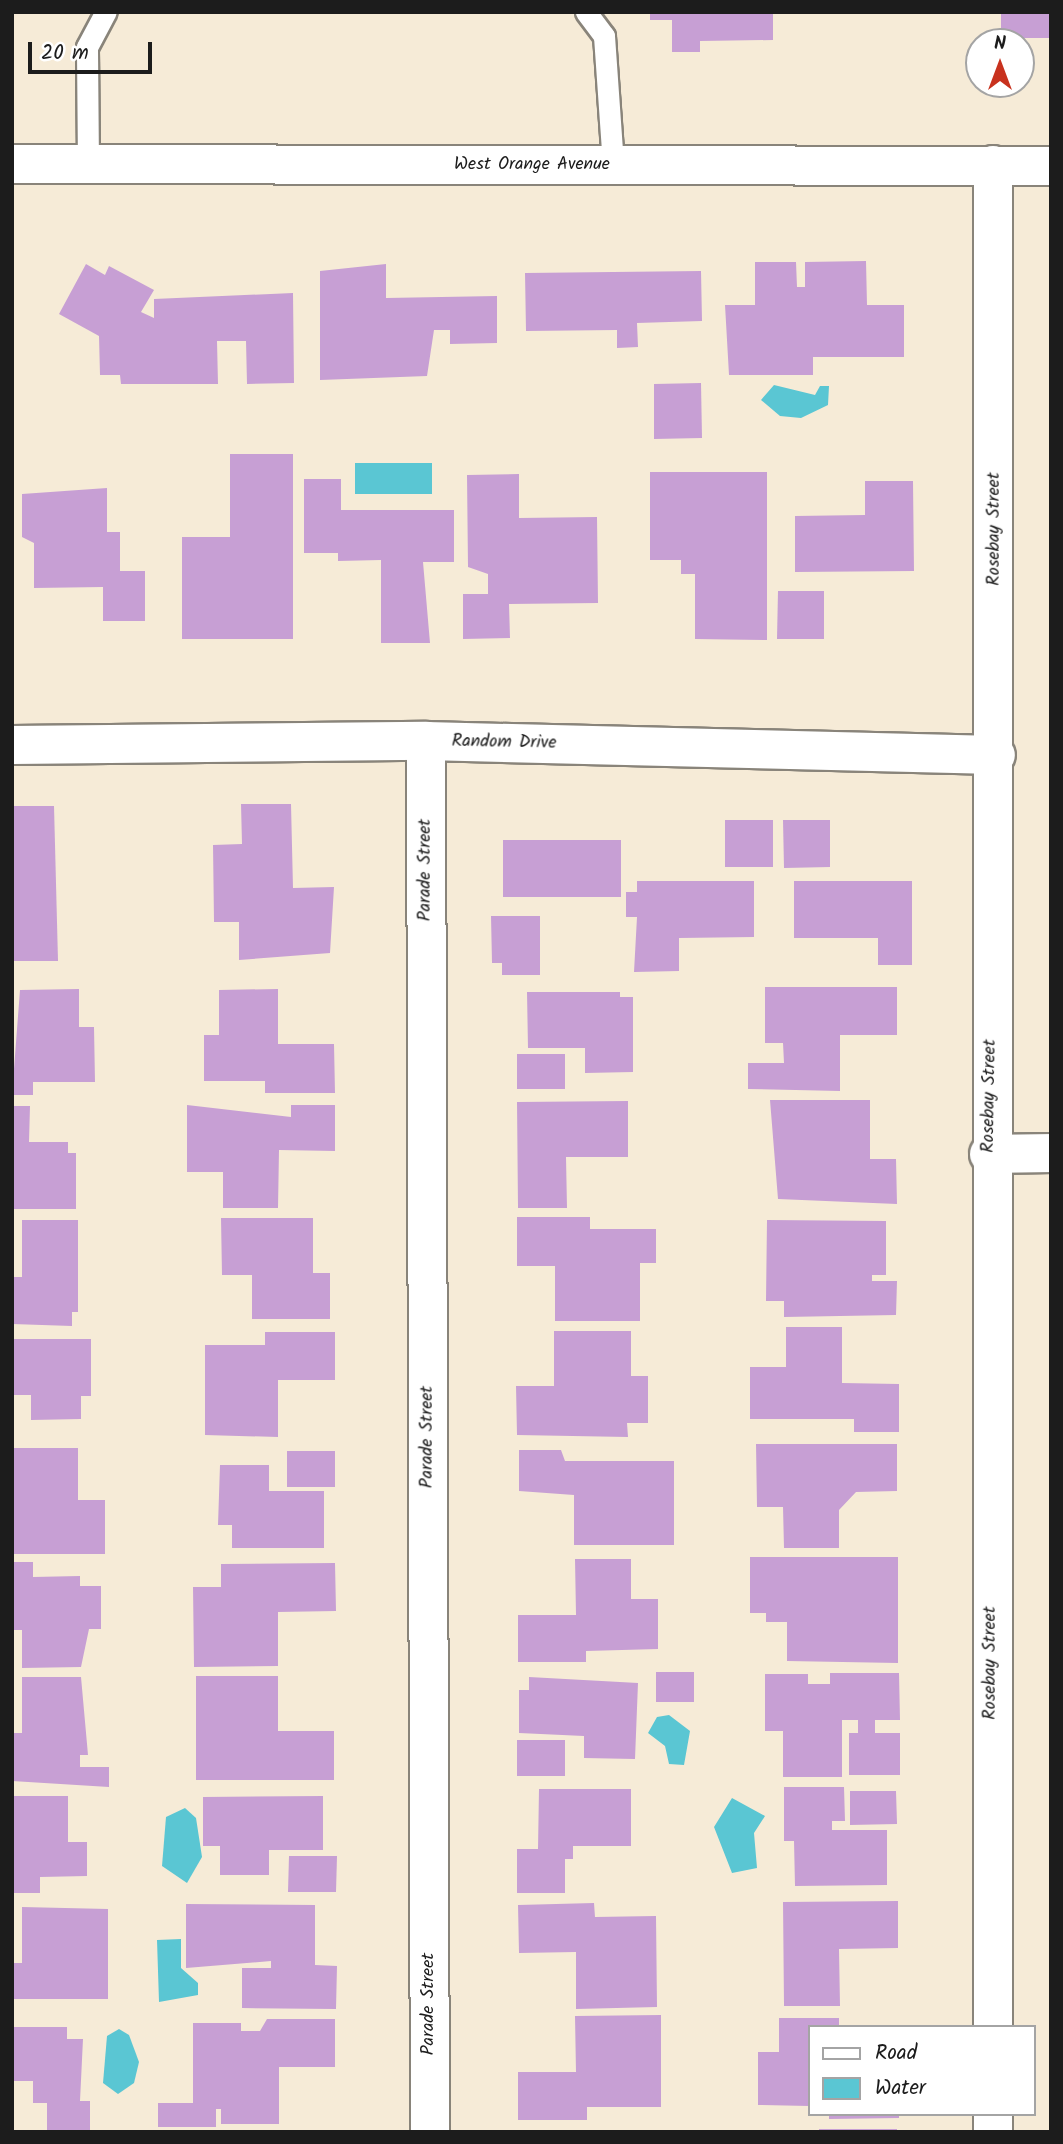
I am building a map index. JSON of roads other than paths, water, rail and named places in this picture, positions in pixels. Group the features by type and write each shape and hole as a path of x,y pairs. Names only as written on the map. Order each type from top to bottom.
{"street":[{"name":"West Orange Avenue","path":"12,164 1051,166"},
{"name":"Rosebay Street","path":"993,165 996,755 989,1154 993,2025"},
{"name":"Random Drive","path":"12,745 426,741 996,755"},
{"name":"Parade Street","path":"426,741 429,2132"},
{"path":"989,1154 1051,1153"}],"lane":[{"path":"586,12 604,36 613,164"},
{"path":"88,164 87,47 98,17"}],"water":[{"path":"774,385 815,395 820,386 829,386 828,405 801,418 780,416 761,400"},
{"path":"355,463 432,463 432,494 355,494"},
{"path":"669,1715 690,1731 684,1765 669,1764 665,1746 648,1733 657,1717"},
{"path":"732,1798 765,1816 754,1833 757,1868 732,1873 714,1827"},
{"path":"185,1808 196,1818 202,1857 187,1883 162,1866 166,1817"},
{"path":"181,1939 181,1968 198,1983 198,1995 159,2002 157,1940"},
{"path":"119,2029 129,2035 139,2062 134,2083 118,2094 103,2083 107,2036"}]}
